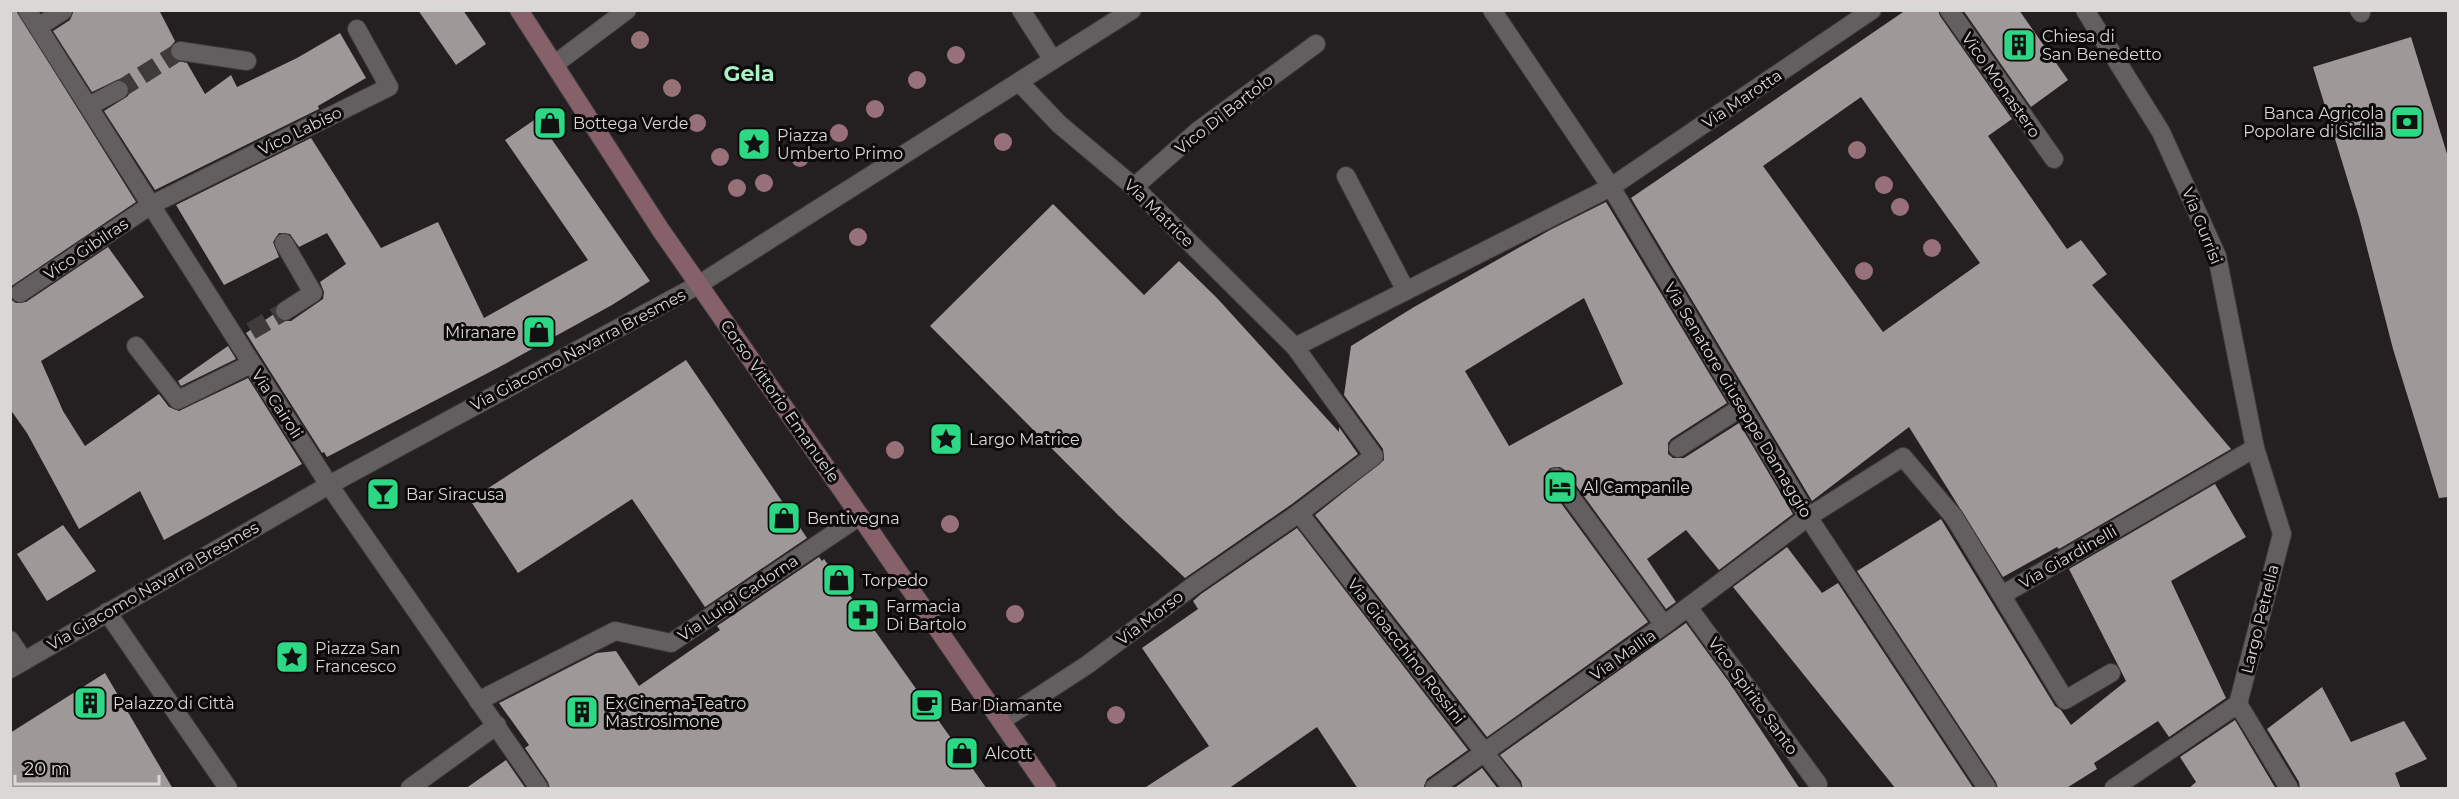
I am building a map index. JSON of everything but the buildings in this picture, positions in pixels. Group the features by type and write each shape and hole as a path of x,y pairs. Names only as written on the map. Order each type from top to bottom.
{"street":[{"name":"Via Cairoli","path":"27,10 329,485 478,701 484,706 539,789"},
{"name":"Corso Vittorio Emanuele","path":"519,10 647,210 1047,789"},
{"path":"555,64 627,10"},
{"path":"1021,10 1053,60"},
{"name":"Via Giacomo Navarra Bresmes","path":"17,665 329,485 698,285 1132,10"},
{"name":"Via Senatore Giuseppe Damaggio","path":"1492,10 1611,187 1808,517 1987,789"},
{"name":"Via Marotta","path":"1611,187 1872,10"},
{"name":"Vico Monastero","path":"1949,10 2054,159"},
{"name":"Via Gurrisi","path":"2085,10 2161,132 2217,256 2255,448 2282,534"},
{"path":"38,27 63,11"},
{"name":"Vico Labiso","path":"151,205 389,87 357,29"},
{"name":"Vico Di Bartolo","path":"1134,187 1199,130 1316,44"},
{"path":"180,51 247,61"},
{"name":"Via Matrice","path":"1019,82 1059,123 1134,187 1295,347 1374,456 1299,513"},
{"path":"89,106 118,90"},
{"path":"1346,176 1406,291"},
{"path":"1295,347 1611,187"},
{"name":"Vico Gibilras","path":"20,293 151,205"},
{"path":"284,243 313,293 285,311"},
{"path":"136,346 178,400 252,364"},
{"path":"1678,448 1742,407"},
{"name":"Via Giardinelli","path":"1808,517 1904,457 1954,517 2002,595 2255,448"},
{"path":"1556,477 1664,626"},
{"name":"Via Morso","path":"1001,721 1087,665 1193,586 1299,513"},
{"name":"Via Gioacchino Rossini","path":"1299,513 1512,789"},
{"name":"Via Luigi Cadorna","path":"478,701 615,631 671,643 860,516"},
{"name":"Via Mallia","path":"1434,789 1664,626 1808,517"},
{"name":"Largo Petrella","path":"2238,704 2282,534"},
{"path":"2002,595 2065,700 2111,673"},
{"name":"Vico Spirito Santo","path":"1688,608 1818,784"},
{"path":"107,612 228,789"},
{"path":"10,640 17,665"},
{"path":"2114,789 2238,704 2289,789"},
{"path":"410,789 497,726"}],"tunnel":[{"path":"119,90 180,51"},
{"path":"251,331 285,311"}],"place":[{"name":"Chiesa di San Benedetto","path":"2019,45"},
{"name":"Banca Agricola Popolare di Sicilia","path":"2407,122"},
{"name":"Bottega Verde","path":"550,123"},
{"name":"Piazza Umberto Primo","path":"754,144"},
{"name":"Miranare","path":"539,332"},
{"name":"Largo Matrice","path":"946,439"},
{"name":"Al Campanile","path":"1560,487"},
{"name":"Bar Siracusa","path":"383,494"},
{"name":"Bentivegna","path":"784,518"},
{"name":"Torpedo","path":"839,580"},
{"name":"Farmacia Di Bartolo","path":"863,615"},
{"name":"Piazza San Francesco","path":"292,657"},
{"name":"Palazzo di Città","path":"90,703"},
{"name":"Bar Diamante","path":"927,705"},
{"name":"Ex Cinema-Teatro Mastrosimone","path":"582,712"},
{"name":"Alcott","path":"962,753"}],"district":[{"name":"Gela","path":"749,73"}]}
